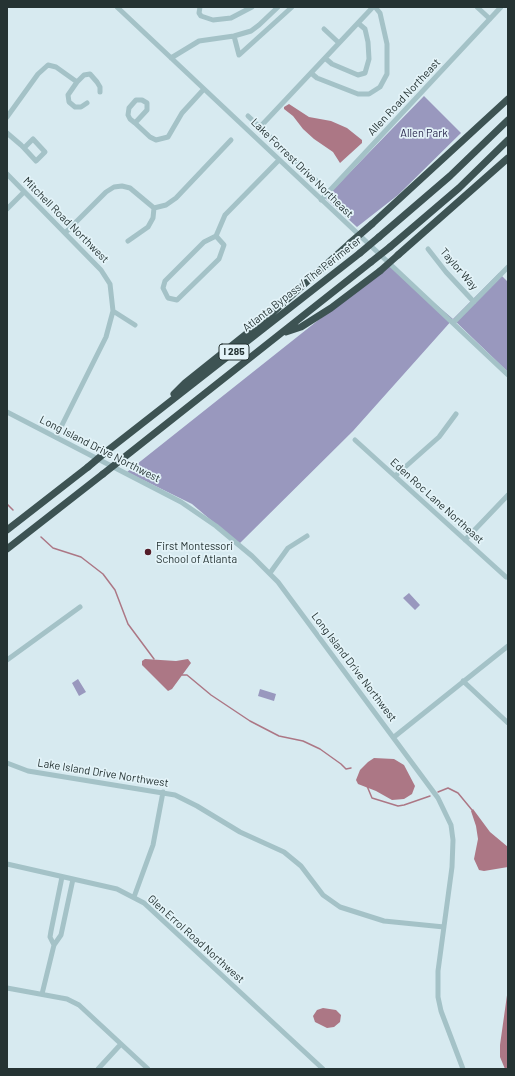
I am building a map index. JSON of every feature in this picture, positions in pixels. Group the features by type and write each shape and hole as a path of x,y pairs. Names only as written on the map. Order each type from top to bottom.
{"highway":[{"path":"153,416 185,383 270,315 508,99"},
{"name":"Atlanta Bypass / The Perimeter","path":"7,530 360,253 431,192 508,120"},
{"name":"I 285","path":"7,549 390,247 459,188 508,140"},
{"path":"282,333 301,327 331,308 380,271 508,158"}],"street":[{"name":"Lake Forrest Drive Northeast","path":"117,7 508,375"},
{"path":"200,7 199,13 201,16 213,20 231,18 252,7"},
{"path":"171,58 199,41 234,36 251,30 260,25 278,7"},
{"path":"234,36 239,55 292,7"},
{"path":"260,127 358,22 374,7 381,14 387,44 387,74 380,86 369,94 358,94 318,78 311,73"},
{"path":"477,7 490,19"},
{"name":"Allen Road Northeast","path":"321,200 501,7"},
{"path":"325,58 332,64 358,75 365,73 369,59 369,46 366,31 358,22"},
{"path":"324,29 339,43"},
{"path":"7,117 38,74 48,65 56,67 77,82"},
{"path":"87,103 81,107 75,107 69,102 68,95 84,75 90,74 100,86 100,92"},
{"path":"135,124 147,110 147,103 142,100 136,100 128,111 128,115 135,124 150,137 156,140 168,137 182,113 204,89"},
{"path":"248,116 320,184"},
{"path":"7,133 24,148"},
{"path":"154,208 166,205 176,198 231,140"},
{"path":"216,234 224,245 219,259 177,300 168,298 163,288 165,281 204,242 216,234 225,214 279,160"},
{"name":"Mitchell Road Northwest","path":"7,174 105,274 110,284 113,311 103,346 56,437"},
{"path":"65,233 106,192 114,187 122,186 130,188 154,208"},
{"path":"7,209 24,192"},
{"path":"128,241 148,227 153,218 154,208"},
{"name":"Taylor Way","path":"428,249 446,272 474,302"},
{"path":"453,323 508,267"},
{"path":"113,311 135,325"},
{"path":"395,476 439,436 456,414"},
{"name":"Long Island Drive Northwest","path":"8,415 56,437 194,510 216,526 270,573 394,737 438,798 451,825 453,840 452,866 438,971 438,997 441,1011 463,1069"},
{"name":"Eden Roc Lane Northeast","path":"355,440 506,577"},
{"path":"465,540 508,496"},
{"path":"270,573 288,548 307,536"},
{"path":"7,660 80,607"},
{"path":"394,737 508,646"},
{"path":"463,681 508,723"},
{"name":"Lake Island Drive Northwest","path":"7,763 28,771 163,792 188,801 240,832 284,852 301,866 323,895 340,907 384,921 444,927"},
{"path":"134,898 153,845 163,792"},
{"name":"Glen Errol Road Northwest","path":"7,864 117,890 134,898 152,910 323,1069"},
{"path":"54,945 50,937 62,877"},
{"path":"42,994 54,945 61,935 73,879"},
{"path":"7,988 67,999 79,1005 148,1069"},
{"path":"98,1069 121,1044"}],"green space":[{"name":"Allen Park","path":"424,96 461,133 398,195 357,227 325,198"},
{"path":"389,264 453,319 353,431 239,544 192,504 127,472"},
{"path":"499,273 508,282 508,372 453,319"},
{"path":"409,593 420,605 415,610 403,598"},
{"path":"78,679 86,692 79,696 72,683"},
{"path":"260,689 276,694 274,701 258,696"}],"shaded area":[{"path":"289,104 309,117 331,121 347,128 362,140 362,143 340,163 333,152 314,139 303,129 293,116 284,109 284,107"},
{"path":"145,659 176,661 188,659 191,663 172,689 168,691 142,665 142,661"},
{"path":"374,758 394,759 404,765 415,786 412,794 404,799 392,800 376,791 358,784 356,780 360,770"},
{"path":"473,809 490,832 508,847 508,867 484,871 479,870 474,859 478,839 476,826 471,811"},
{"path":"508,988 508,1069 505,1069 500,1057 500,1045"},
{"path":"323,1008 336,1010 341,1015 340,1022 334,1027 327,1028 315,1022 313,1016 317,1010"}],"waterway":[{"path":"7,504 13,510"},
{"path":"41,537 53,548 81,557 103,574 115,590 128,624 154,659"},
{"path":"182,675 187,675 211,695 250,721 279,736 303,741 320,749 346,769 351,768"},
{"path":"367,786 372,798 398,806 430,796"},
{"path":"438,792 448,788 458,793 472,810"}],"place":[{"name":"First Montessori School of Atlanta","path":"148,552"}]}
